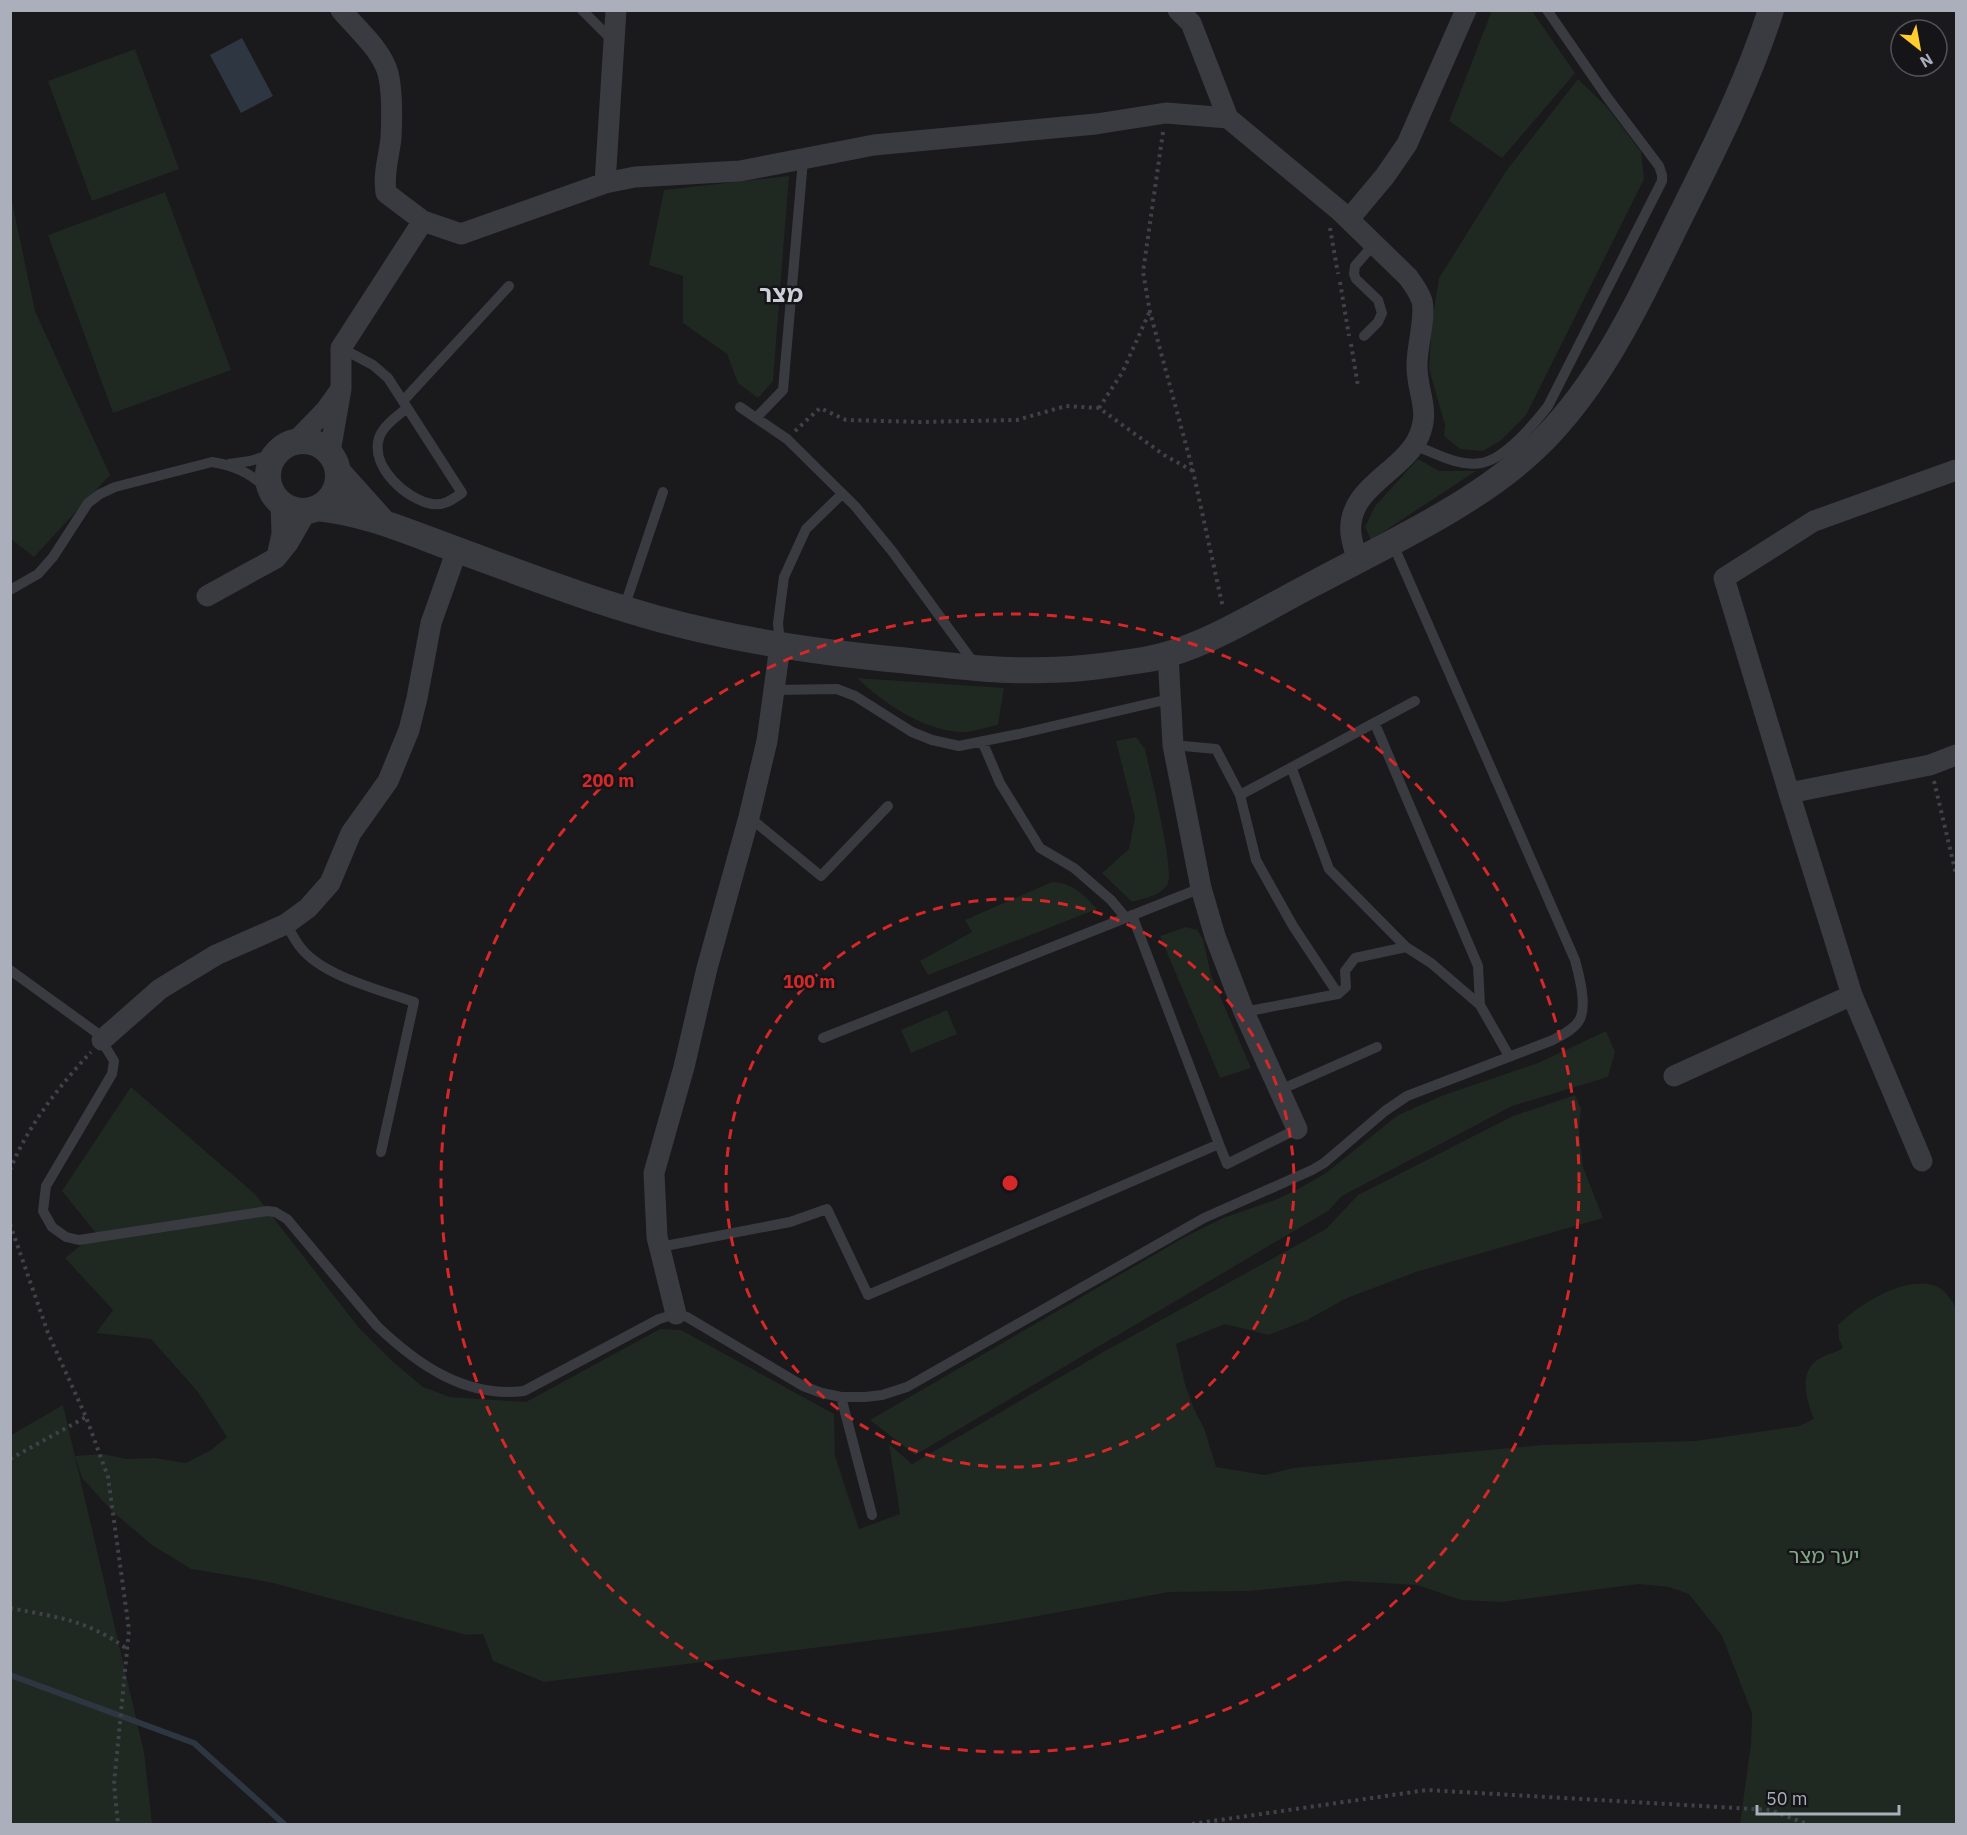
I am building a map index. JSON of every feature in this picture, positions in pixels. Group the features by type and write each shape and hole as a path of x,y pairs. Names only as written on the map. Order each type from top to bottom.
{"street":[{"path":"341,10 375,49 388,72 391,129 384,180 386,193 423,220 461,234 605,183 635,177 740,171 874,145 1096,124 1166,113 1228,118"},
{"path":"605,183 616,10"},
{"path":"1178,10 1191,23 1228,118 1344,215 1408,277 1417,288 1422,300 1423,312 1416,367 1424,406 1424,422 1409,453 1369,488 1358,502 1351,533 1358,560"},
{"path":"1344,215 1385,176 1407,144 1466,10"},
{"path":"278,499 298,510 340,510 383,522 623,610 780,646 978,668 1043,670 1071,669 1168,655 1203,642 1454,507 1496,480 1524,458 1552,431 1581,396 1607,357 1740,94 1771,10"},
{"path":"207,596 276,558 312,509 326,502 333,494 338,484 334,463 341,389 341,348 423,220"},
{"path":"276,558 281,544 278,499 268,478 269,469 286,448 326,411 341,389"},
{"path":"286,448 314,442 383,522"},
{"path":"1922,1161 1852,995 1724,578 1814,521 1956,470"},
{"path":"102,1040 160,989 216,955 286,924 308,908 330,883 351,833 388,781 409,730 430,623 457,550"},
{"path":"676,1314 657,1237 654,1173 749,817 767,741 780,646"},
{"path":"1168,655 1173,745 1202,888 1215,936 1244,1012 1297,1129"},
{"path":"1789,793 1930,765 1956,755"},
{"path":"1674,1076 1852,995"}],"lane":[{"path":"582,10 614,42"},
{"path":"1414,444 1452,460 1482,463 1494,458 1532,427 1548,406 1662,181 1659,166 1612,105 1547,10"},
{"path":"756,418 783,390 803,160"},
{"path":"1364,336 1378,322 1382,313 1378,300 1356,279 1354,274 1355,266 1374,244"},
{"path":"341,348 373,365 388,378 405,404 462,493 444,504 432,504 409,495 394,482 384,468 378,452 379,438 405,404 509,286"},
{"path":"740,406 787,439 855,506 978,668"},
{"path":"226,464 250,461 286,448"},
{"path":"13,584 38,574 53,557 88,503 115,487 212,462 226,464 250,474 278,499"},
{"path":"623,610 663,492"},
{"path":"780,646 778,623 784,577 806,529 842,494"},
{"path":"10,970 97,1033 114,1061 112,1074 46,1186 43,1211 52,1227 66,1237 79,1240 267,1211 275,1212 287,1219 377,1326 392,1340 429,1369 457,1383 479,1389 524,1391 659,1319 676,1314 687,1317 804,1386 841,1397 882,1395 907,1387 1204,1218 1312,1170 1407,1096 1553,1040 1569,1031 1580,1019 1581,983 1575,960 1392,542"},
{"path":"774,690 837,689 855,696 912,732 959,746 1169,699"},
{"path":"1240,795 1415,701"},
{"path":"1375,724 1478,966 1480,1005"},
{"path":"982,741 1000,783 1040,848 1074,868 1129,917 1227,1164 1297,1129"},
{"path":"1173,745 1216,749 1240,795 1256,860 1293,926 1338,994"},
{"path":"1292,768 1329,869 1406,947 1431,963 1480,1005 1509,1056"},
{"path":"749,817 821,876 888,806"},
{"path":"823,1038 1202,888"},
{"path":"286,924 300,947 330,971 414,1002 381,1152"},
{"path":"1244,1012 1338,994 1346,987 1345,970 1355,958 1406,947"},
{"path":"1280,1090 1377,1047"},
{"path":"660,1247 790,1222 827,1209 867,1295 1219,1144"},
{"path":"841,1397 872,1515"}],"path":[{"path":"1166,113 1143,272 1150,312 1193,471 1228,628"},
{"path":"1344,215 1329,223 1358,386"},
{"path":"1099,408 1122,373 1150,312"},
{"path":"787,439 820,408 846,420 921,422 1017,420 1066,406 1099,408 1164,455 1193,471"},
{"path":"1930,765 1956,874"},
{"path":"10,1170 40,1116 70,1074 102,1040"},
{"path":"10,1224 48,1333 86,1418 108,1477 129,1630 114,1784 118,1824"},
{"path":"10,1459 86,1418"},
{"path":"10,1608 73,1620 108,1635 127,1650"},
{"path":"1192,1824 1427,1790 1770,1810 1807,1824"}],"green space":[{"path":"1488,11 1532,11 1575,73 1502,158 1449,121 1491,13"},
{"path":"135,49 179,169 92,201 48,81"},
{"path":"1578,79 1607,107 1641,152 1644,179 1526,415 1500,441 1483,451 1460,449 1444,436 1445,425 1429,369 1432,322 1439,278 1506,171"},
{"path":"789,176 773,381 758,398 738,383 727,354 683,323 683,276 649,265 664,190"},
{"path":"10,192 35,311 110,475 34,557 11,539"},
{"path":"165,192 231,370 113,413 48,235"},
{"path":"1418,459 1439,471 1476,471 1371,540 1365,527 1375,506"},
{"path":"857,678 1004,688 998,725 965,732 931,726 904,714"},
{"path":"1136,737 1145,749 1161,818 1169,874 1168,883 1162,891 1132,902 1102,873 1129,849 1135,817 1116,741"},
{"path":"1052,882 1072,887 1097,909 928,975 920,961 972,932 965,920"},
{"path":"1186,927 1197,930 1203,939 1211,975 1251,1068 1220,1078 1160,936"},
{"path":"947,1010 957,1034 911,1053 901,1030"},
{"path":"1606,1031 1615,1052 1608,1077 1512,1106 1342,1196 1328,1211 915,1455 870,1420 1183,1238 1223,1218 1275,1200 1326,1173 1398,1115 1444,1095 1538,1063"},
{"name":"יער מצר","path":"131,1087 255,1194 359,1328 392,1361 423,1387 450,1397 526,1402 660,1329 681,1330 834,1414 835,1456 859,1529 900,1514 889,1444 912,1464 1105,1351 1326,1229 1358,1195 1513,1116 1575,1095 1581,1109 1579,1131 1583,1167 1603,1218 1416,1272 1347,1298 1307,1320 1269,1335 1225,1324 1176,1344 1185,1384 1204,1428 1216,1467 1265,1475 1293,1468 1542,1445 1695,1441 1799,1426 1814,1419 1806,1388 1811,1366 1820,1358 1843,1348 1839,1339 1838,1325 1858,1308 1899,1287 1926,1284 1938,1287 1951,1299 1956,1308 1956,1824 1740,1824 1751,1744 1752,1713 1722,1636 1689,1594 1669,1587 1639,1584 1501,1602 1461,1600 1417,1585 1348,1581 1249,1591 1169,1592 939,1632 544,1682 493,1661 483,1634 467,1635 269,1582 191,1569 152,1545 112,1511 82,1478 75,1456 103,1454 127,1459 154,1458 186,1463 211,1450 227,1437 198,1392 151,1339 96,1333 113,1310 65,1258 96,1233 62,1191"},
{"path":"63,1405 144,1752 152,1824 11,1824 11,1435"}],"shaded area":[{"path":"242,38 273,96 241,113 210,55"}],"waterway":[{"path":"10,1675 194,1743 284,1824"}],"district":[{"name":"מצר","path":"781,293"}]}
